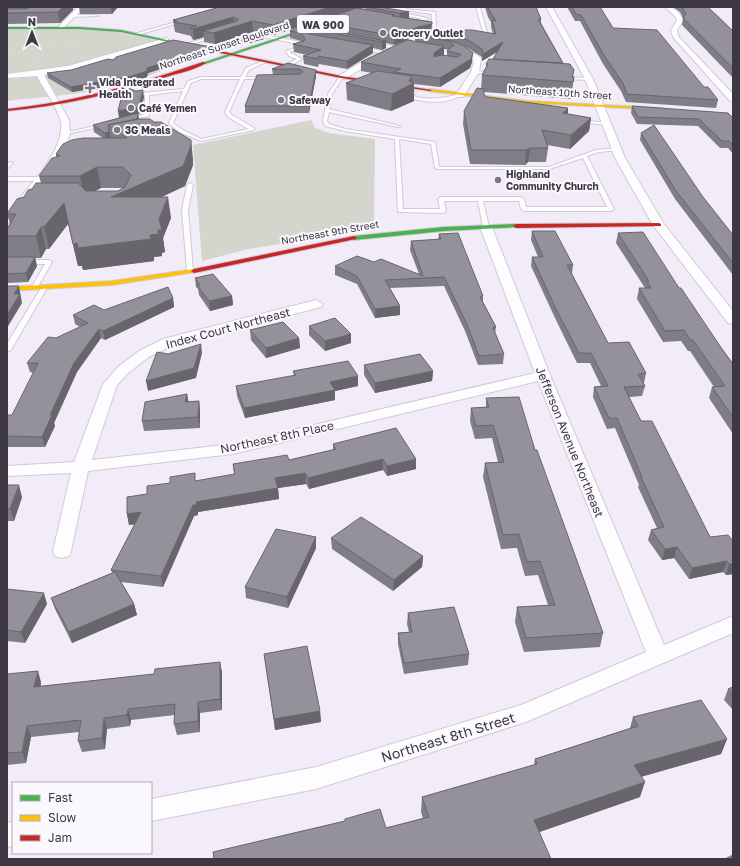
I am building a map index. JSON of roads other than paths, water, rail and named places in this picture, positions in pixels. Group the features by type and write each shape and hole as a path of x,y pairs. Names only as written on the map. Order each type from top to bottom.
{"street":[{"path":"60,28 81,7"},
{"path":"549,7 589,79 617,149 659,225 733,320"},
{"path":"668,7 678,15 680,21 674,30 675,36 733,99"},
{"name":"Northeast Sunset Boulevard","path":"7,110 33,108 124,91 356,13 374,10"},
{"name":"Northeast 10th Street","path":"7,28 72,28 110,30 187,44 342,77 416,90 487,100 669,109"},
{"path":"342,77 386,52 418,39 436,41 467,51 478,60 475,72 460,95"},
{"path":"7,76 40,74 70,69 166,40"},
{"path":"7,220 27,200 39,179 63,151 66,133 65,120 40,74"},
{"name":"Northeast Sunset Boulevard","path":"7,104 56,103"},
{"name":"Northeast 9th Street","path":"7,289 98,284 190,271 357,237 418,231 486,227 659,225"},
{"name":"Jefferson Avenue Northeast","path":"486,227 543,375 658,656"},
{"name":"Index Court Northeast","path":"62,551 81,467 110,384 123,370 144,354 175,340 316,304"},
{"name":"Northeast 8th Place","path":"7,471 81,467 233,449 543,375"},
{"name":"Northeast 8th Street","path":"152,810 316,778 526,713 733,624"}],"lane":[{"path":"54,8 81,7"},
{"path":"386,7 434,13 437,35 418,39"},
{"path":"401,9 406,7"},
{"path":"469,35 485,34 478,7"},
{"path":"374,10 419,16 427,18 426,21"},
{"path":"72,16 96,16"},
{"path":"136,34 188,20"},
{"path":"411,22 435,22"},
{"path":"187,44 221,34"},
{"path":"245,36 253,34 303,46 287,52 290,55 300,58 286,66"},
{"path":"207,49 238,39"},
{"path":"367,42 403,46"},
{"path":"356,47 386,52"},
{"path":"100,60 111,62"},
{"path":"266,61 247,69 243,78 227,112 230,116 252,129 201,140 178,132 171,123 184,90 189,82 201,78 243,78 271,78"},
{"path":"475,72 498,74"},
{"path":"342,77 330,94 325,121 327,125 332,128 433,143 437,168 549,168 585,157 598,151 617,149"},
{"path":"558,77 589,79"},
{"path":"137,95 184,90"},
{"path":"147,94 147,122"},
{"path":"327,110 398,126"},
{"path":"124,120 147,115"},
{"path":"577,120 607,124"},
{"path":"66,133 109,124"},
{"path":"397,138 400,211 443,212 441,199 521,199 524,209 611,209 585,157"},
{"path":"7,168 11,162"},
{"path":"7,179 39,179"},
{"path":"190,185 185,210 190,271"},
{"path":"480,199 486,227"},
{"path":"7,262 49,262 34,288"},
{"path":"7,350 44,288"}],"place":[{"name":"Grocery Outlet","path":"383,33"},
{"name":"Vida Integrated Health","path":"90,88"},
{"name":"Safeway","path":"281,100"},
{"name":"Café Yemen","path":"131,108"},
{"name":"3G Meals","path":"117,130"},
{"name":"Highland Community Church","path":"498,180"}]}
